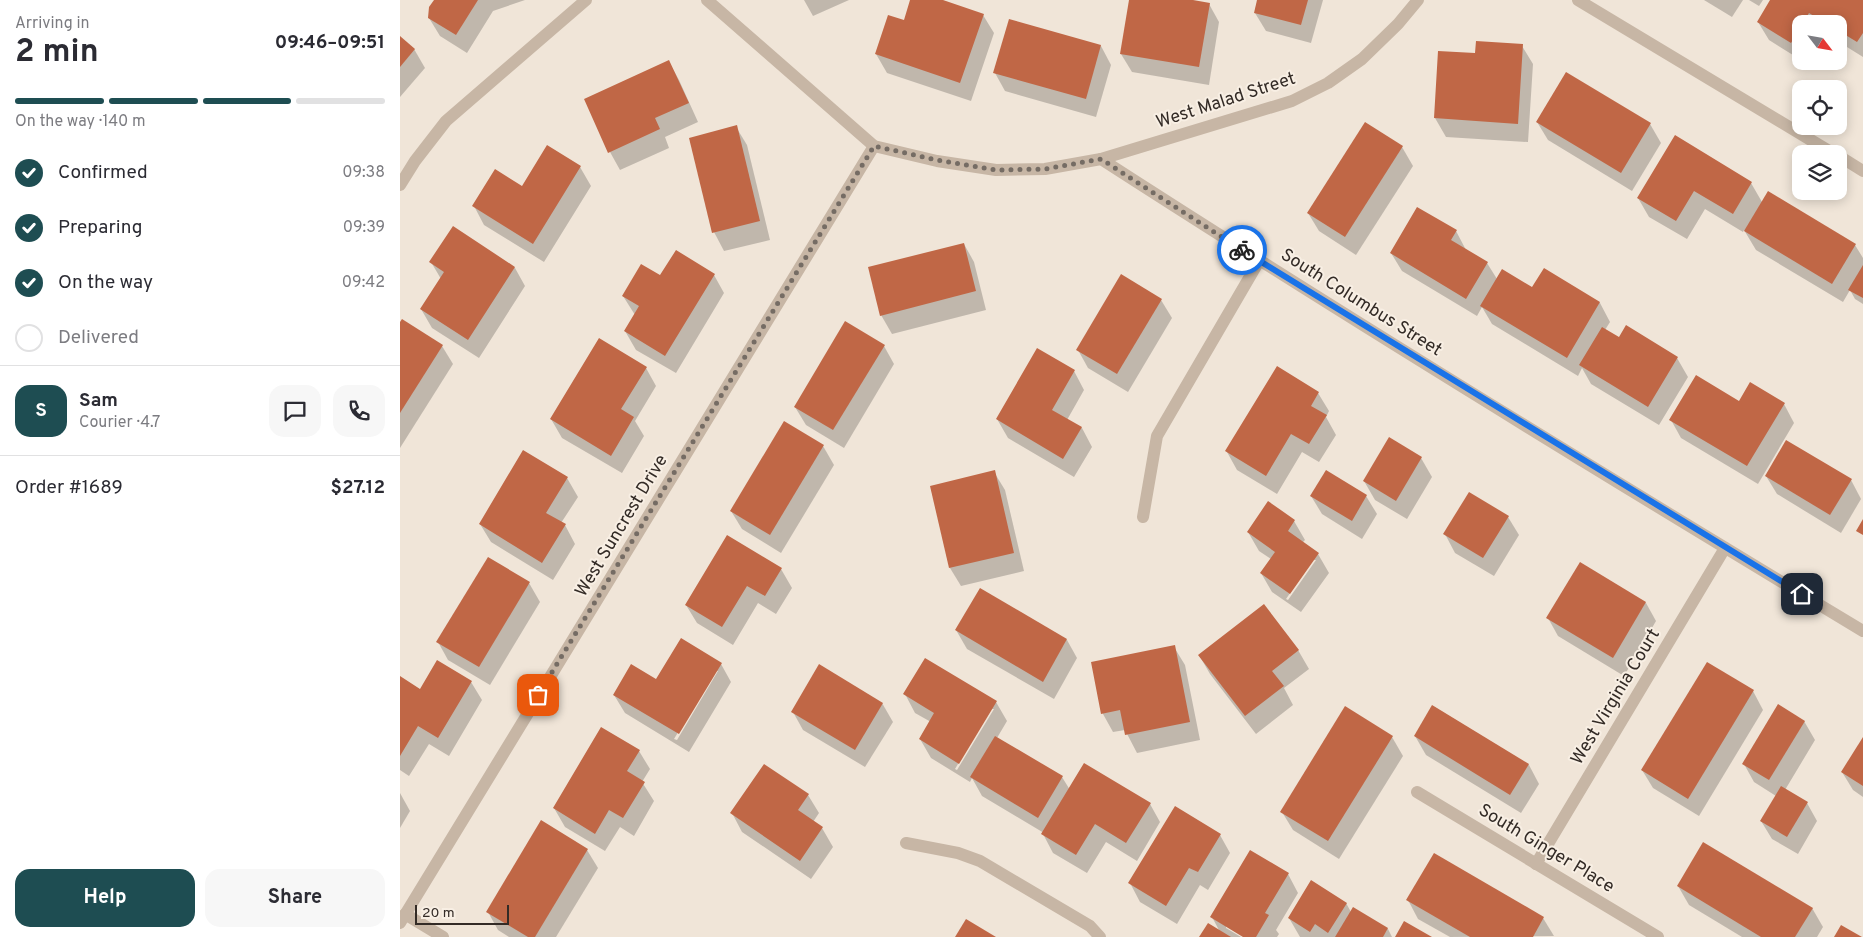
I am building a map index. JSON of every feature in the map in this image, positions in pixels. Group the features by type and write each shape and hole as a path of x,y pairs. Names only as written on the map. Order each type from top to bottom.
{"street":[{"path":"400,185 414,161 446,121 586,0"},
{"path":"707,0 874,146 937,160 996,170 1045,169 1101,159"},
{"name":"West Malad Street","path":"1101,159 1292,101 1328,83 1362,58 1398,24 1418,0"},
{"path":"1578,0 1819,145"},
{"name":"West Suncrest Drive","path":"403,919 874,146"},
{"name":"South Columbus Street","path":"1101,159 1259,261 1863,631"},
{"path":"1847,161 1863,171"},
{"path":"1143,517 1157,436 1259,261"},
{"name":"West Virginia Court","path":"1536,864 1726,548"},
{"name":"South Ginger Place","path":"1417,792 1658,937"},
{"path":"906,843 958,853 980,861 1090,926 1100,937"},
{"path":"403,919 443,937"}],"building":[{"path":"434,0 478,0 456,35 428,18 429,7"},
{"path":"910,0 943,0 984,14 960,83 875,54 888,15 904,20"},
{"path":"1129,0 1193,0 1210,3 1199,67 1120,54"},
{"path":"1257,0 1308,0 1301,25 1254,13"},
{"path":"1770,0 1863,0 1863,33 1857,42 1848,36 1848,15 1812,15 1809,13 1808,15 1792,15 1791,43 1757,22"},
{"path":"1009,19 1101,45 1086,99 993,73"},
{"path":"400,36 415,49 400,67"},
{"path":"1476,41 1523,44 1518,124 1434,118 1438,51 1475,53"},
{"path":"669,60 689,103 655,118 660,129 608,153 584,99"},
{"path":"1566,72 1651,123 1621,173 1536,122"},
{"path":"1365,122 1403,146 1345,237 1307,213"},
{"path":"737,125 760,221 712,233 689,138"},
{"path":"1675,135 1752,182 1733,214 1694,191 1676,221 1637,198"},
{"path":"547,145 581,166 533,244 472,206 495,169 522,186"},
{"path":"1768,191 1856,244 1832,284 1744,231"},
{"path":"1417,207 1457,230 1451,240 1488,262 1466,299 1390,253"},
{"path":"453,226 515,267 468,340 420,309 444,272 429,262"},
{"path":"964,243 976,291 880,316 868,267"},
{"path":"676,250 715,274 665,356 624,331 639,306 622,296 641,264 660,275"},
{"path":"1863,265 1863,298 1848,290"},
{"path":"1544,268 1600,302 1567,358 1480,306 1502,269 1532,287"},
{"path":"1121,274 1162,299 1117,374 1076,350"},
{"path":"402,319 443,345 400,413 400,322"},
{"path":"845,321 885,345 833,430 794,407"},
{"path":"1626,325 1678,357 1648,407 1579,365 1602,327 1619,337"},
{"path":"599,338 647,367 621,409 634,417 611,456 550,419"},
{"path":"1037,348 1075,370 1052,410 1082,427 1063,459 996,419"},
{"path":"1277,366 1319,392 1311,406 1327,415 1309,444 1291,434 1266,476 1225,451"},
{"path":"1696,375 1739,401 1750,382 1785,403 1747,466 1669,420"},
{"path":"784,421 824,445 770,535 730,511"},
{"path":"1389,437 1422,457 1396,501 1363,481"},
{"path":"1786,440 1852,479 1830,515 1765,476"},
{"path":"523,450 568,477 546,513 566,524 542,563 479,524"},
{"path":"995,470 1014,553 949,568 930,486"},
{"path":"1326,470 1367,495 1352,521 1310,496"},
{"path":"1469,492 1509,516 1483,558 1443,534"},
{"path":"1268,501 1295,520 1288,531 1319,553 1290,594 1260,573 1275,552 1247,532"},
{"path":"1863,519 1863,535 1856,531"},
{"path":"727,535 782,568 765,596 747,586 722,627 685,605"},
{"path":"488,557 530,582 479,667 436,642"},
{"path":"1580,562 1646,602 1613,658 1546,618"},
{"path":"980,588 1067,639 1043,682 955,630"},
{"path":"1264,604 1299,650 1272,671 1284,686 1245,716 1198,655"},
{"path":"681,638 722,663 679,734 613,695 631,664 656,679"},
{"path":"1175,645 1190,722 1125,735 1120,710 1101,714 1091,662"},
{"path":"925,658 997,701 959,764 919,739 934,713 903,694"},
{"path":"437,660 472,681 438,738 418,726 400,756 400,676 420,689"},
{"path":"1707,662 1754,690 1688,799 1641,770"},
{"path":"819,664 883,703 855,750 791,712"},
{"path":"1778,704 1805,721 1769,780 1742,764"},
{"path":"1432,705 1529,764 1510,795 1414,736"},
{"path":"1345,706 1393,736 1328,841 1280,812"},
{"path":"601,727 640,750 627,771 645,782 623,818 609,810 595,834 553,808"},
{"path":"995,736 1063,776 1038,818 970,777"},
{"path":"1863,737 1863,786 1841,772"},
{"path":"1084,763 1151,803 1126,843 1095,824 1076,855 1041,834"},
{"path":"764,764 809,794 798,810 823,827 800,861 730,813"},
{"path":"1781,786 1808,802 1787,837 1760,821"},
{"path":"1175,806 1221,834 1198,872 1189,868 1166,906 1128,883"},
{"path":"541,820 588,849 535,937 528,937 486,912"},
{"path":"1703,842 1813,908 1795,937 1761,937 1677,886"},
{"path":"1250,850 1289,873 1265,913 1269,915 1256,937 1243,937 1210,917"},
{"path":"1434,853 1544,917 1533,937 1470,937 1406,900"},
{"path":"1311,880 1347,903 1328,933 1315,924 1310,932 1288,918"},
{"path":"1353,907 1388,928 1383,937 1335,937"},
{"path":"966,919 996,937 955,937"},
{"path":"1404,921 1432,937 1395,937"},
{"path":"1208,923 1231,937 1199,937"},
{"path":"1841,925 1862,937 1834,937"}],"way so far":[{"path":"538,695 874,146 937,160 996,170 1045,169 1101,159 1242,250"}],"route":[{"path":"1242,250 1802,594"}]}
